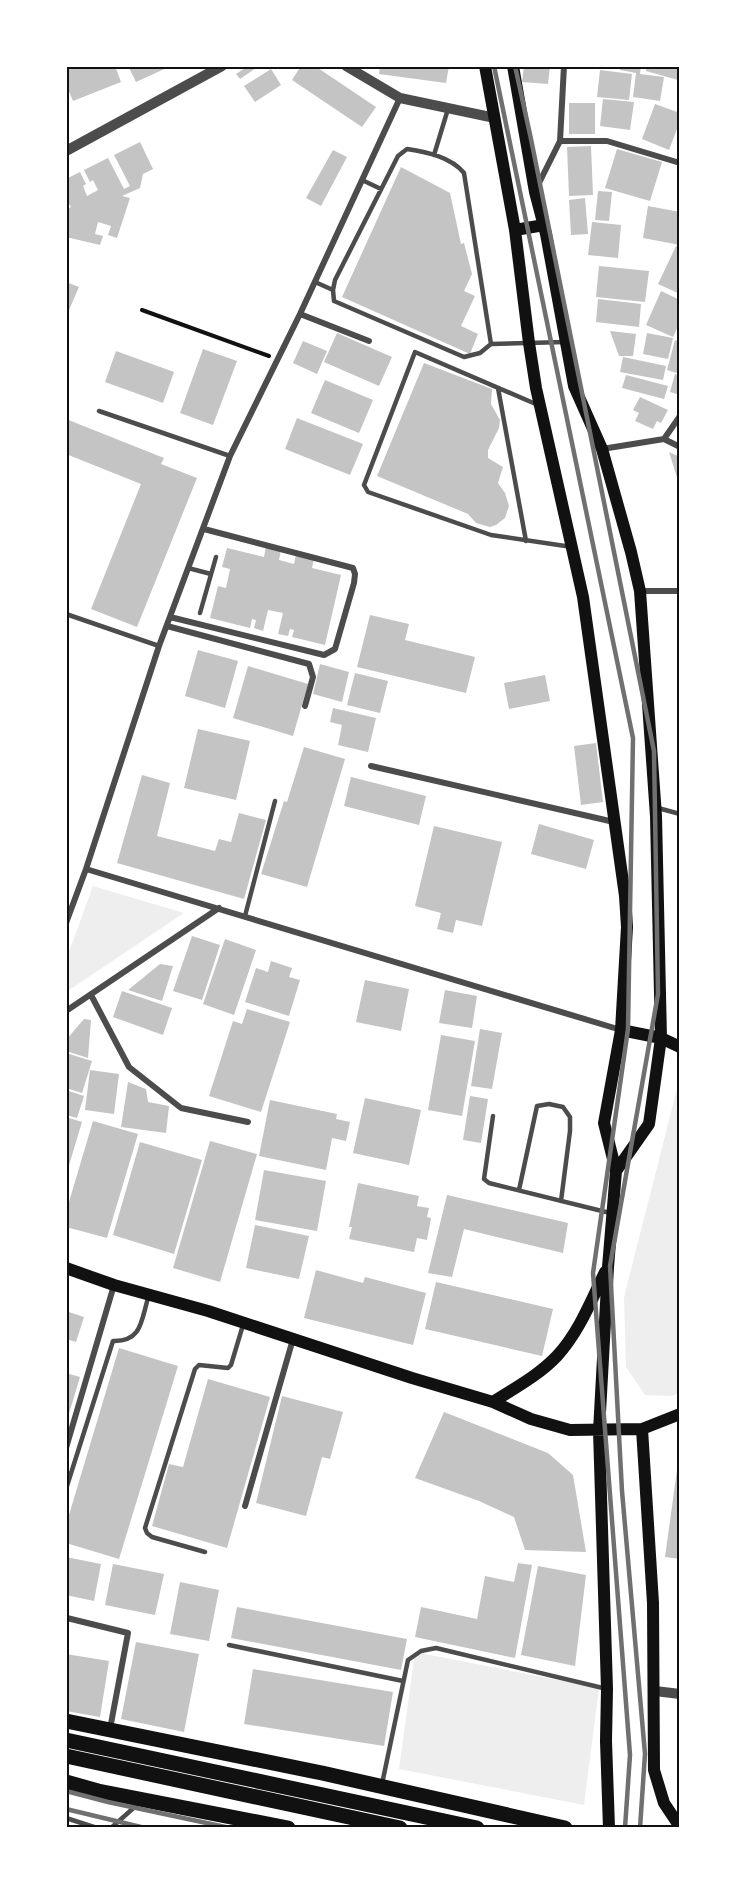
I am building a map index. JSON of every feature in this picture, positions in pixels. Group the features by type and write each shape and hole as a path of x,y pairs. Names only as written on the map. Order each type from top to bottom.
{"main road":[{"path":"485,66 515,230 529,343 583,597 615,822 627,927 621,1030 604,1123 616,1171 599,1431 609,1828"},
{"path":"513,66 535,192 544,225 574,386 602,449 640,591 656,807 662,1038 649,1124 616,1171"},
{"path":"515,230 544,225"},
{"path":"621,1030 662,1038 680,1047"},
{"path":"493,1402 531,1378 557,1356 578,1328 608,1267"},
{"path":"66,1268 294,1338 412,1378 493,1402 531,1419 570,1430 642,1429 680,1414"},
{"path":"642,1429 654,1603 654,1770 664,1803 680,1827"},
{"path":"66,1721 381,1786 565,1828"},
{"path":"66,1740 477,1828"},
{"path":"66,1756 400,1828"},
{"path":"66,1782 98,1791 288,1828"}],"street":[{"path":"66,151 222,66"},
{"path":"346,66 400,98 495,118"},
{"path":"535,192 560,141 564,66"},
{"path":"66,923 159,646 230,456 300,314 400,98"},
{"path":"560,141 607,141 680,162"},
{"path":"300,314 369,341"},
{"path":"664,439 680,416"},
{"path":"602,449 664,439 680,447"},
{"path":"170,617 324,655 335,649 354,583 353,568 204,529"},
{"path":"640,591 680,591"},
{"path":"167,626 309,664 313,677 305,706"},
{"path":"371,766 615,822"},
{"path":"86,869 621,1030"},
{"path":"66,1011 219,908"},
{"path":"91,995 129,1067 181,1108 248,1122"},
{"path":"66,1448 114,1284"},
{"path":"245,1506 294,1338"},
{"path":"67,1618 128,1633 110,1729"},
{"path":"655,1691 680,1694"}],"lane":[{"path":"434,155 448,108"},
{"path":"491,344 464,173 457,165 434,155 407,149 398,156 335,280 334,301 464,357 480,353 491,344 566,342"},
{"path":"362,180 381,189"},
{"path":"315,282 333,291"},
{"path":"541,406 415,352 364,485 368,492 491,535 572,547"},
{"path":"498,388 526,541"},
{"path":"99,411 230,456"},
{"path":"200,613 216,556"},
{"path":"188,568 211,574"},
{"path":"66,614 159,646"},
{"path":"245,916 275,801"},
{"path":"656,807 680,814"},
{"path":"519,1190 537,1106 549,1104 563,1107 570,1117 570,1131 561,1201"},
{"path":"493,1116 484,1179 489,1183 612,1214"},
{"path":"66,1489 113,1341 130,1340 136,1335 149,1295"},
{"path":"205,1552 152,1537 145,1528 195,1369 200,1365 228,1368 231,1365 244,1322"},
{"path":"229,1645 403,1681"},
{"path":"381,1786 408,1660 421,1651 436,1648 607,1689"},
{"path":"111,1828 143,1800"},
{"path":"66,1818 98,1828"}],"path":[{"path":"142,310 278,359"}],"shaded area":[{"path":"93,886 184,913 66,992 66,960"},
{"path":"680,1084 680,1392 672,1396 645,1395 626,1367 624,1297"},
{"path":"415,1652 599,1688 584,1805 399,1769"}],"building":[{"path":"66,66 115,66 121,82 73,101 66,84"},
{"path":"128,66 171,66 136,82"},
{"path":"248,66 259,66 240,79 236,74"},
{"path":"301,66 315,66 376,107 362,127 292,80"},
{"path":"380,66 449,66 446,83 379,74"},
{"path":"524,66 550,66 548,84 522,82"},
{"path":"621,66 641,66 640,74 664,77 660,101 633,97 636,73 620,70"},
{"path":"647,66 680,66 678,80 646,71"},
{"path":"271,69 281,85 255,102 244,86"},
{"path":"600,70 632,74 629,100 597,97"},
{"path":"603,99 634,102 630,130 600,126"},
{"path":"569,103 595,103 595,134 569,134"},
{"path":"655,104 680,113 680,121 669,150 642,139"},
{"path":"140,142 153,169 143,174 140,188 122,196 130,198 117,238 108,235 111,226 98,222 95,234 103,236 100,245 66,237 66,210 71,207 66,199 66,179 80,172 86,184 83,186 87,196 98,190 93,180 90,182 84,170 108,158 124,189 130,186 114,155"},
{"path":"591,146 593,195 569,196 567,147"},
{"path":"617,149 662,162 650,201 605,188"},
{"path":"333,150 347,157 321,206 306,198"},
{"path":"401,167 450,193 461,244 464,243 472,274 464,291 475,296 461,326 478,334 470,354 342,297"},
{"path":"598,191 612,192 609,221 595,220"},
{"path":"585,198 588,234 571,235 569,200"},
{"path":"648,206 680,212 680,245 643,238"},
{"path":"592,222 621,225 618,258 588,255"},
{"path":"676,246 680,248 680,294 658,284"},
{"path":"599,266 649,271 645,302 596,297"},
{"path":"66,282 79,287 66,317"},
{"path":"661,291 680,300 680,322 673,337 646,325"},
{"path":"598,299 641,304 639,327 596,322"},
{"path":"610,331 636,334 633,356 619,356"},
{"path":"337,333 392,357 379,386 324,362"},
{"path":"647,333 673,338 668,359 643,354"},
{"path":"675,340 680,342 680,374 667,370"},
{"path":"303,341 327,351 317,374 293,363"},
{"path":"203,349 237,361 213,425 180,413"},
{"path":"116,351 174,372 163,403 105,382"},
{"path":"623,357 666,366 663,380 620,372"},
{"path":"424,363 492,389 491,404 500,420 499,428 488,450 488,458 503,467 498,483 505,493 509,506 505,518 496,525 490,527 476,523 468,514 377,476"},
{"path":"675,374 680,376 680,395 670,392"},
{"path":"626,375 668,386 664,399 622,388"},
{"path":"325,380 373,400 359,433 311,413"},
{"path":"640,397 668,410 661,423 657,421 653,429 635,421 639,413 633,410"},
{"path":"297,418 363,444 350,475 285,449"},
{"path":"66,419 164,458 161,464 197,478 137,627 91,609 141,484 66,454"},
{"path":"669,452 680,457 680,487"},
{"path":"266,546 281,550 279,560 294,564 296,554 314,559 312,568 341,575 325,645 292,637 294,630 290,629 288,636 278,634 283,613 268,610 263,631 254,628 256,620 252,619 250,628 210,618 218,586 226,588 230,569 222,567 227,548 264,557"},
{"path":"370,615 409,624 405,640 475,657 466,693 357,667"},
{"path":"198,650 238,661 225,708 185,696"},
{"path":"320,664 349,672 342,702 313,694"},
{"path":"248,666 308,684 293,736 233,718"},
{"path":"355,673 388,681 380,713 347,705"},
{"path":"545,675 550,701 509,709 504,683"},
{"path":"333,708 376,718 368,752 338,745 342,725 330,722"},
{"path":"198,729 250,741 236,800 184,788"},
{"path":"596,743 603,802 581,805 574,746"},
{"path":"304,747 345,759 307,887 261,874"},
{"path":"142,775 170,783 157,836 215,851 219,839 231,842 239,813 266,820 244,899 117,863"},
{"path":"351,777 426,796 419,825 344,806"},
{"path":"539,824 594,840 586,869 531,854"},
{"path":"434,826 502,842 482,926 456,920 453,933 437,929 441,913 415,906"},
{"path":"192,936 220,945 202,1000 173,991"},
{"path":"225,939 256,950 234,1015 203,1004"},
{"path":"271,961 292,968 289,977 300,980 289,1016 245,1002 256,968 268,972"},
{"path":"160,964 173,966 162,1001 128,990"},
{"path":"365,980 409,989 401,1031 356,1022"},
{"path":"445,990 477,996 472,1028 439,1023"},
{"path":"122,991 172,1008 163,1035 113,1017"},
{"path":"247,1009 290,1022 261,1112 209,1096 233,1021 242,1024"},
{"path":"84,1019 91,1020 88,1058 66,1051 66,1040"},
{"path":"480,1029 502,1033 492,1089 471,1086"},
{"path":"441,1035 475,1041 462,1116 428,1110"},
{"path":"66,1053 92,1061 82,1093 66,1088"},
{"path":"90,1070 119,1074 114,1114 85,1110"},
{"path":"128,1082 146,1089 148,1102 169,1106 166,1133 121,1127"},
{"path":"66,1090 84,1096 77,1118 66,1115"},
{"path":"470,1096 488,1099 481,1143 463,1140"},
{"path":"365,1098 421,1110 409,1165 353,1153"},
{"path":"270,1100 337,1114 336,1119 350,1122 346,1141 332,1138 326,1170 259,1156"},
{"path":"66,1117 82,1122 67,1172 66,1172"},
{"path":"93,1121 138,1134 107,1238 66,1227 66,1212"},
{"path":"210,1141 257,1154 220,1282 173,1268"},
{"path":"140,1142 202,1160 174,1254 113,1235"},
{"path":"264,1170 326,1181 317,1231 255,1220"},
{"path":"358,1183 419,1196 417,1206 429,1208 427,1217 431,1218 427,1240 417,1238 414,1252 349,1239 352,1227 349,1227"},
{"path":"447,1195 568,1223 563,1253 464,1229 452,1277 428,1273"},
{"path":"255,1225 309,1236 299,1279 246,1268"},
{"path":"316,1270 363,1283 365,1277 426,1293 413,1345 304,1318"},
{"path":"436,1282 553,1309 542,1356 425,1329"},
{"path":"66,1311 84,1317 76,1342 66,1339"},
{"path":"119,1348 178,1366 119,1559 66,1543 66,1525"},
{"path":"66,1373 80,1377 67,1420 66,1420"},
{"path":"208,1379 270,1397 227,1548 152,1526 169,1464 183,1467"},
{"path":"282,1396 343,1412 330,1459 322,1457 306,1516 256,1503"},
{"path":"444,1412 548,1453 573,1475 586,1552 525,1550 514,1517 479,1501 415,1478"},
{"path":"677,1470 680,1470 680,1559 665,1557"},
{"path":"66,1557 101,1564 94,1601 66,1595"},
{"path":"518,1563 532,1565 515,1658 415,1637 421,1607 477,1619 485,1576 514,1582"},
{"path":"113,1564 164,1574 155,1615 105,1605"},
{"path":"538,1566 586,1575 575,1666 521,1655"},
{"path":"180,1582 219,1590 209,1641 170,1634"},
{"path":"237,1607 407,1639 401,1670 231,1638"},
{"path":"136,1642 199,1654 184,1732 121,1719"},
{"path":"66,1654 109,1661 100,1717 66,1711"},
{"path":"253,1669 393,1692 384,1746 244,1724"}],"railway":[{"path":"494,66 633,738 628,1029 593,1273 630,1755 625,1828"},
{"path":"515,66 654,751 658,994 610,1266 622,1491 645,1754 640,1828"},
{"path":"66,1791 230,1828"},
{"path":"66,1809 145,1828"}]}
